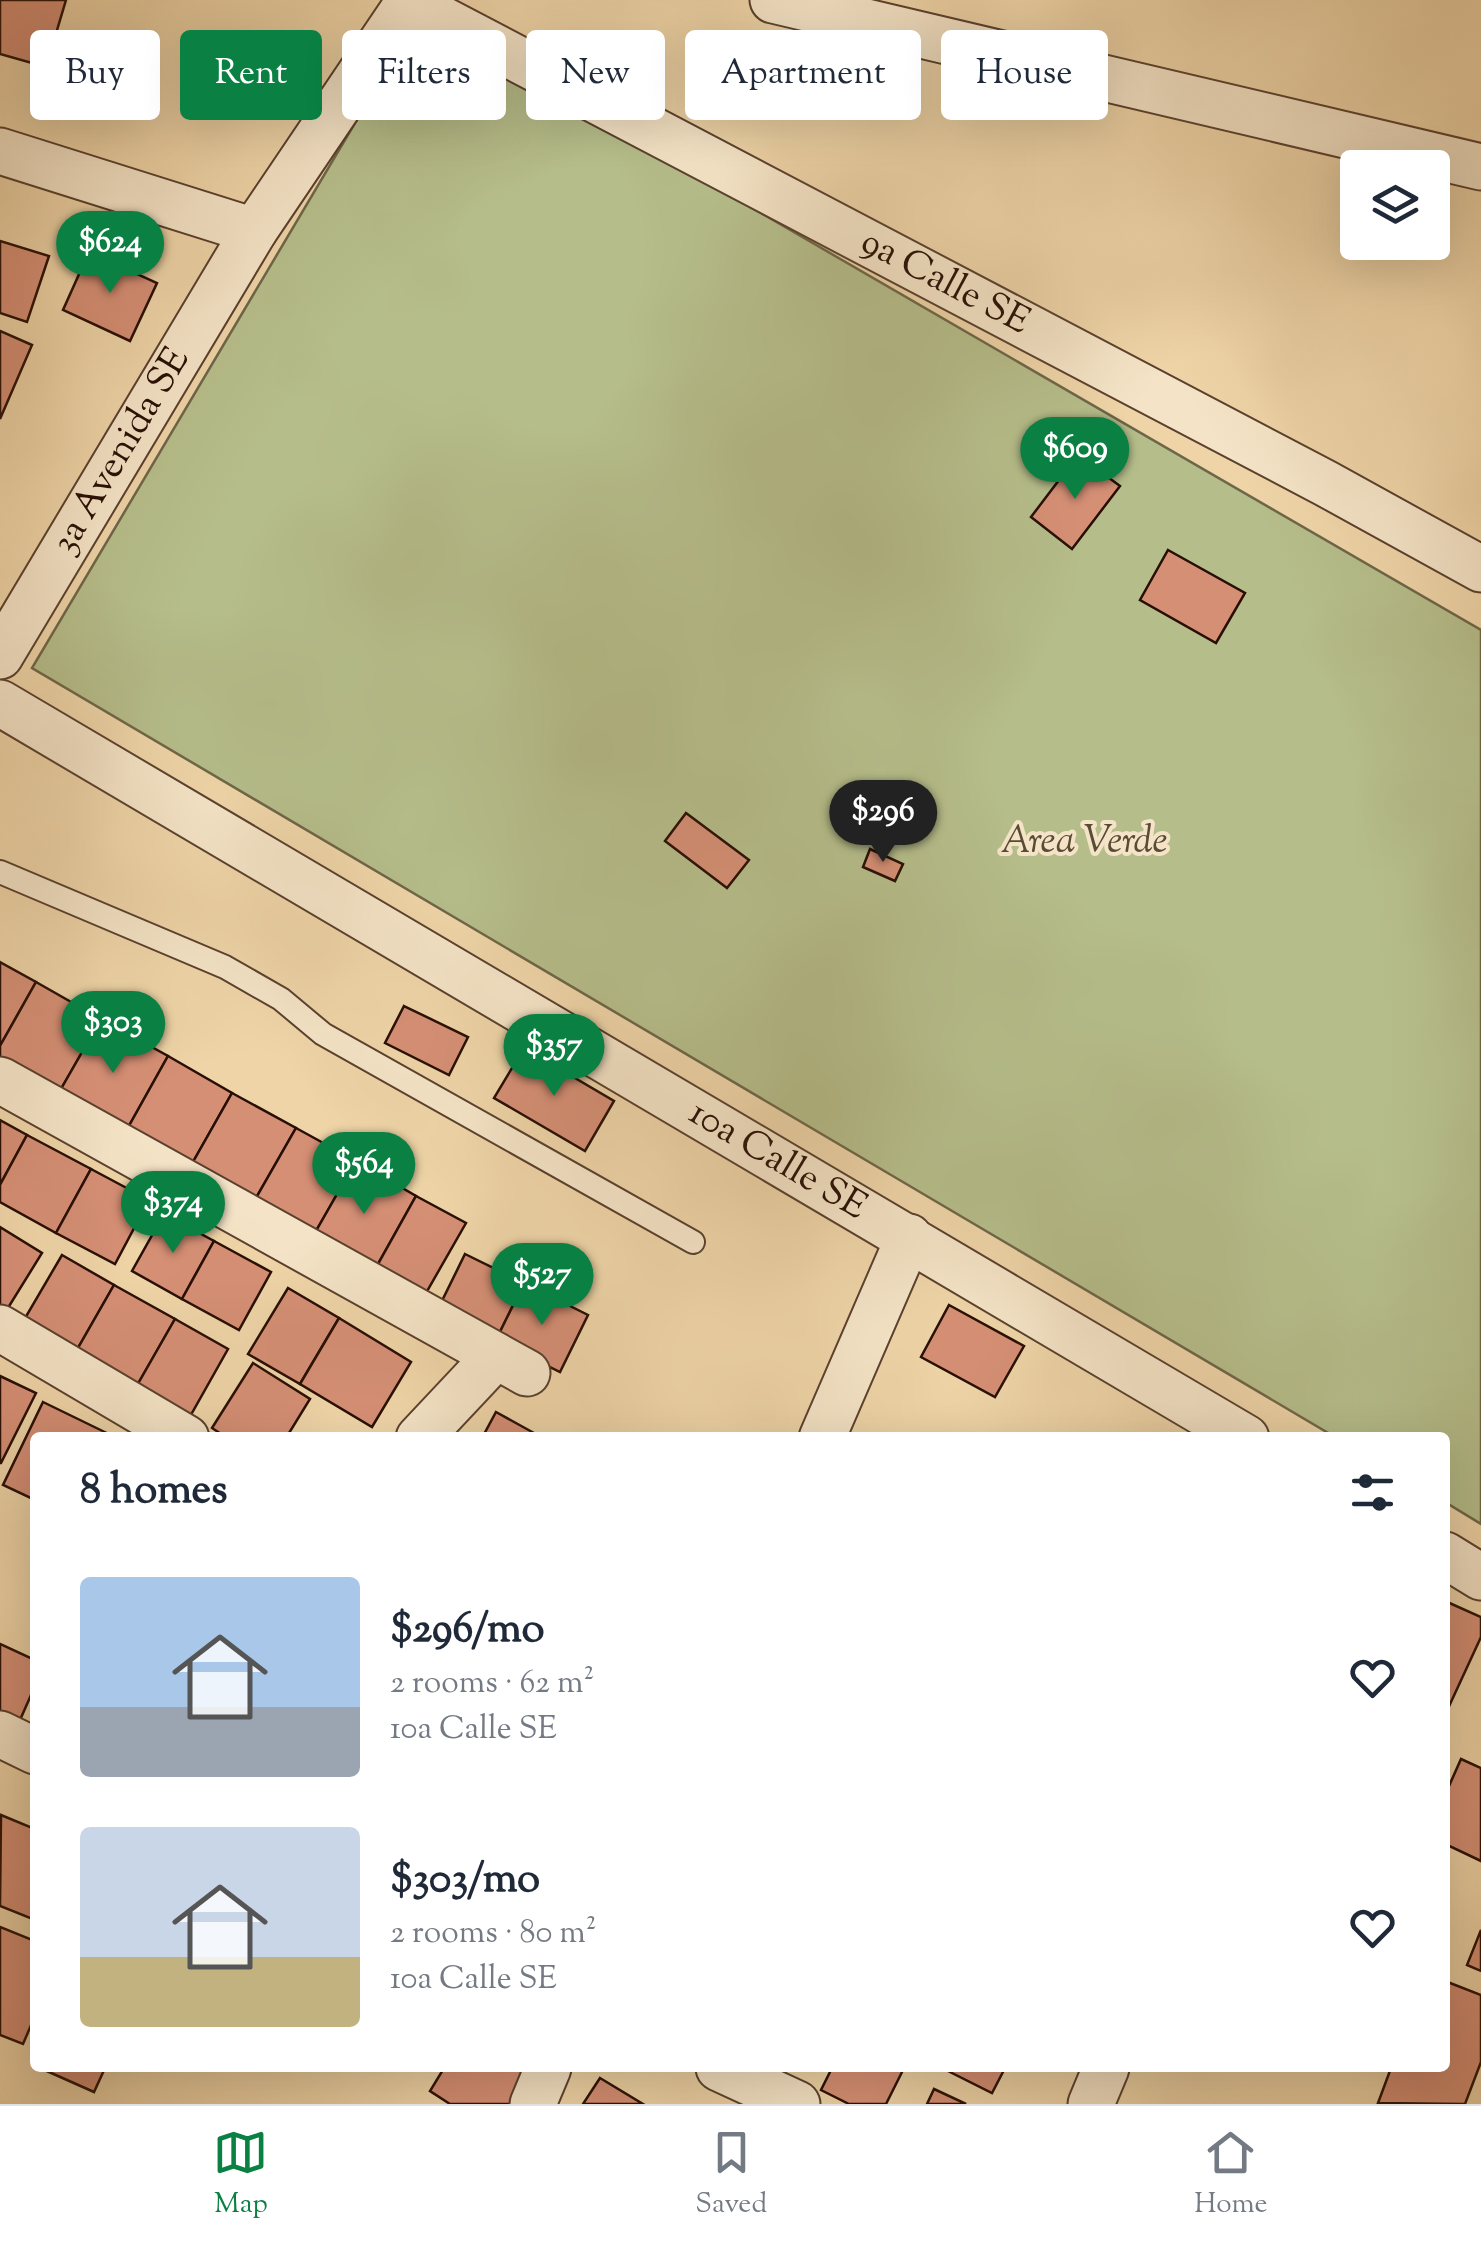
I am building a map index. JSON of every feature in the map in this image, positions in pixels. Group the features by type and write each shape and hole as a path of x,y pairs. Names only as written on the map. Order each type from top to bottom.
{"street":[{"path":"773,0 1481,166"},
{"name":"3a Avenida SE","path":"0,656 254,230 410,1"},
{"name":"9a Calle SE","path":"410,1 1325,482 1481,569"},
{"path":"0,151 254,230"},
{"name":"10a Calle SE","path":"0,703 1236,1432"},
{"path":"0,1080 512,1364 427,1432"},
{"path":"825,1432 909,1237"},
{"path":"0,1328 176,1432"},
{"path":"1450,1558 1481,1576"},
{"path":"0,1734 30,1748"},
{"path":"533,2104 546,2072"},
{"path":"728,2072 797,2104"},
{"path":"1091,2104 1104,2072"}],"lane":[{"path":"0,872 225,967 280,999 323,1034 693,1242"}],"green space":[{"name":"Area Verde","path":"419,15 445,30 410,30"},
{"name":"Area Verde","path":"506,65 526,77 526,120 600,120 1481,630 1481,1524 1450,1505 1450,1432 1327,1432 32,668 357,120 506,120"}],"building":[{"path":"0,0 66,0 57,30 30,30 30,62 0,54"},
{"path":"0,241 49,256 27,322 0,313"},
{"path":"89,252 157,283 130,341 63,310"},
{"path":"0,331 32,345 0,419"},
{"path":"1078,455 1120,486 1072,549 1031,517"},
{"path":"1168,550 1245,593 1216,643 1140,600"},
{"path":"686,813 749,860 727,888 665,841"},
{"path":"870,849 903,864 895,881 863,867"},
{"path":"0,962 36,982 0,1046"},
{"path":"36,982 101,1019 57,1096 0,1063 0,1046"},
{"path":"404,1006 468,1037 449,1075 385,1043"},
{"path":"101,1019 168,1056 125,1133 57,1096"},
{"path":"524,1048 614,1101 585,1151 494,1098"},
{"path":"168,1056 232,1093 189,1169 125,1133"},
{"path":"232,1093 296,1128 252,1205 189,1169"},
{"path":"0,1120 27,1135 0,1185"},
{"path":"296,1128 356,1161 312,1238 252,1205"},
{"path":"27,1135 91,1169 56,1233 0,1202 0,1185"},
{"path":"356,1161 416,1196 373,1273 312,1238"},
{"path":"91,1169 149,1200 115,1264 56,1233"},
{"path":"416,1196 466,1223 422,1300 373,1273"},
{"path":"164,1214 214,1241 182,1299 132,1271"},
{"path":"0,1227 42,1253 3,1316 0,1314"},
{"path":"214,1241 271,1272 239,1330 182,1299"},
{"path":"465,1254 524,1283 496,1340 437,1311"},
{"path":"62,1255 114,1285 74,1355 21,1325"},
{"path":"524,1283 588,1315 560,1372 496,1340"},
{"path":"114,1285 175,1319 135,1389 74,1355"},
{"path":"288,1288 339,1318 300,1384 248,1354"},
{"path":"949,1305 1024,1346 995,1397 921,1357"},
{"path":"339,1318 411,1362 372,1427 300,1384"},
{"path":"175,1319 228,1349 188,1420 135,1389"},
{"path":"253,1363 310,1399 290,1432 218,1432 212,1428"},
{"path":"0,1376 36,1393 1,1463 0,1463"},
{"path":"43,1402 105,1432 30,1432 30,1498 3,1485"},
{"path":"496,1412 532,1432 485,1432"},
{"path":"1450,1603 1481,1617 1481,1637 1450,1704"},
{"path":"0,1644 30,1658 30,1697 20,1720 0,1711"},
{"path":"1461,1759 1481,1768 1481,1861 1450,1846 1450,1784"},
{"path":"1,1815 30,1827 30,1918 0,1906"},
{"path":"0,1927 30,1939 30,2028 23,2044 0,2035"},
{"path":"1481,1930 1481,1971 1467,1965"},
{"path":"1450,1983 1481,1995 1481,2062 1465,2104 1378,2103 1390,2072 1450,2072"},
{"path":"49,2072 103,2072 94,2092"},
{"path":"442,2072 533,2072 513,2104 450,2104 430,2091"},
{"path":"830,2072 902,2072 886,2104 849,2104 821,2090"},
{"path":"950,2072 1003,2072 992,2093"},
{"path":"600,2078 643,2104 583,2104"},
{"path":"934,2089 966,2104 927,2104"}]}
